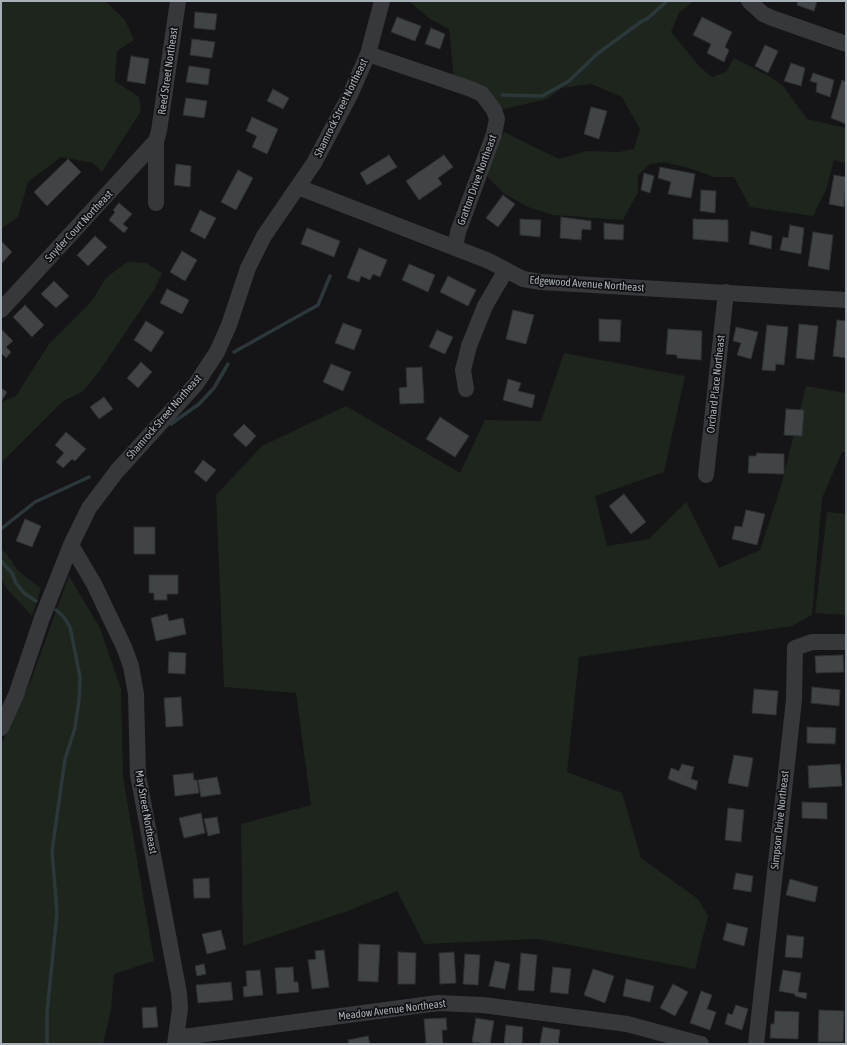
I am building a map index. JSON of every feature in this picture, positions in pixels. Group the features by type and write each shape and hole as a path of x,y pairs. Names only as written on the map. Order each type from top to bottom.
{"street":[{"name":"Reed Street Northeast","path":"156,203 156,141 159,131 178,1"},
{"name":"Shamrock Street Northeast","path":"1,728 16,695 42,618 71,545 89,508 104,486 196,384 217,352 229,325 248,268 277,216 298,187 338,119 368,54 382,1"},
{"path":"749,1 763,14 846,44"},
{"name":"Gratton Drive Northeast","path":"368,54 471,89 482,94 494,110 497,119 494,134 458,232 455,248"},
{"name":"Snyder Court Northeast","path":"1,310 156,141"},
{"name":"Edgewood Avenue Northeast","path":"298,187 489,261 523,279 542,282 846,300"},
{"path":"466,389 463,370 469,346 485,306 506,270"},
{"name":"Orchard Place Northeast","path":"706,475 726,292"},
{"name":"May Street Northeast","path":"71,545 94,584 124,647 131,666 136,694 138,775 179,993 180,1009 176,1041"},
{"name":"Simpson Drive Northeast","path":"756,1044 794,700 795,648 812,642 846,642"},
{"name":"Meadow Avenue Northeast","path":"176,1041 438,1003 483,1005 627,1024 701,1044"}],"shaded area":[{"path":"2,1 105,1 125,20 134,40 117,51 115,81 139,97 141,111 102,172 93,163 61,157 28,182 18,217 1,229"},
{"path":"409,1 694,1 679,13 671,32 700,67 712,77 726,72 734,58 769,76 783,86 807,119 846,128 846,163 834,160 826,190 813,216 750,207 734,177 714,177 689,168 664,162 650,164 638,175 638,192 623,220 553,215 528,207 503,193 487,176 493,151 504,132 559,159 587,151 619,152 634,149 640,129 622,97 591,84 562,88 547,99 501,110 454,80 449,29 430,19"},
{"path":"127,262 146,263 162,273 154,290 98,373 82,392 63,401 3,461 1,469 1,402 16,396 49,344 91,302 106,278"},
{"path":"564,353 685,376 664,472 595,496 607,546 649,539 686,502 719,568 760,550 781,486 806,386 846,393 846,452 842,452 822,498 812,615 792,626 579,657 567,772 622,793 641,858 698,899 708,916 695,969 538,939 424,944 397,891 348,911 243,946 241,824 311,805 296,693 224,687 216,495 262,446 346,406 460,473 485,420 541,421"},
{"path":"827,512 846,514 846,615 815,613"},
{"path":"1,549 6,553 18,571 41,588 32,616 7,589 1,579"},
{"path":"69,576 100,628 121,689 123,776 154,961 114,974 111,1010 103,1044 1,1044 1,745 31,680"}],"building":[{"path":"798,1 817,1 814,11 797,5"},
{"path":"195,12 217,14 215,30 194,28"},
{"path":"397,17 421,26 415,41 391,32"},
{"path":"702,17 732,32 725,47 729,50 724,62 707,53 711,44 693,35"},
{"path":"431,28 445,34 440,49 425,44"},
{"path":"192,39 215,42 212,58 190,55"},
{"path":"765,45 778,51 768,73 755,66"},
{"path":"131,56 149,59 145,84 127,81"},
{"path":"791,63 805,68 801,86 784,81"},
{"path":"189,66 210,69 208,85 186,82"},
{"path":"813,73 834,80 830,97 816,92 817,83 810,81"},
{"path":"842,80 846,82 846,124 831,118"},
{"path":"273,89 289,98 283,109 267,101"},
{"path":"186,98 207,101 204,118 183,115"},
{"path":"591,107 607,111 599,139 584,134"},
{"path":"252,117 278,129 267,154 252,147 257,136 246,131"},
{"path":"389,155 397,167 367,185 360,173"},
{"path":"444,155 453,167 438,178 442,184 419,200 406,181"},
{"path":"68,159 81,172 47,206 34,192"},
{"path":"176,164 191,166 190,187 174,185"},
{"path":"660,167 695,174 691,198 668,194 671,182 658,178"},
{"path":"238,170 253,178 236,210 221,202"},
{"path":"644,173 654,176 650,193 641,190"},
{"path":"834,175 846,177 844,207 829,204"},
{"path":"701,190 716,191 715,213 700,211"},
{"path":"503,195 515,204 498,227 486,218"},
{"path":"119,203 132,214 123,224 128,228 124,233 109,220 115,212 113,210"},
{"path":"200,210 216,218 205,239 190,231"},
{"path":"561,217 591,221 591,230 582,229 581,240 560,238"},
{"path":"520,219 541,220 540,237 520,235"},
{"path":"693,219 728,220 728,242 693,239"},
{"path":"604,223 624,225 623,240 604,239"},
{"path":"790,225 804,228 801,254 780,250 783,237 788,238"},
{"path":"307,228 340,241 334,257 301,244"},
{"path":"751,231 772,236 771,249 749,244"},
{"path":"813,232 833,235 829,270 808,266"},
{"path":"95,236 107,247 88,266 77,255"},
{"path":"1,241 12,252 1,264"},
{"path":"359,248 387,260 380,277 373,274 370,280 361,276 359,282 347,278"},
{"path":"182,251 197,260 185,281 170,272"},
{"path":"409,264 435,275 428,292 402,280"},
{"path":"448,276 476,290 468,306 440,292"},
{"path":"54,281 69,296 56,308 41,294"},
{"path":"167,289 189,300 182,314 160,303"},
{"path":"25,305 44,325 32,337 13,317"},
{"path":"513,310 534,315 526,344 506,339"},
{"path":"599,319 621,320 620,342 599,341"},
{"path":"837,320 846,321 846,358 833,356"},
{"path":"146,321 164,332 151,352 134,340"},
{"path":"343,323 362,330 354,350 335,343"},
{"path":"799,324 818,326 814,360 796,358"},
{"path":"767,325 788,327 784,365 776,364 775,371 762,370"},
{"path":"736,327 758,332 751,359 737,355 741,343 733,341"},
{"path":"1,329 13,341 6,347 11,352 6,358 1,353"},
{"path":"668,329 702,331 701,360 677,358 677,355 666,354"},
{"path":"437,330 453,337 445,354 429,347"},
{"path":"141,362 152,372 138,388 127,378"},
{"path":"331,364 351,372 343,391 323,382"},
{"path":"422,367 424,403 400,404 399,388 407,387 406,368"},
{"path":"508,379 521,383 518,391 535,395 532,408 503,400"},
{"path":"1,388 7,392 1,402"},
{"path":"104,397 113,409 99,419 90,407"},
{"path":"786,409 804,410 802,436 784,435"},
{"path":"440,417 469,436 455,457 426,439"},
{"path":"244,424 256,436 246,447 233,435"},
{"path":"66,432 86,449 75,461 72,459 63,468 56,462 64,453 55,445"},
{"path":"757,453 784,454 784,474 748,473 749,456 756,456"},
{"path":"203,460 216,470 206,482 194,472"},
{"path":"624,494 646,522 631,534 609,506"},
{"path":"746,510 765,514 757,545 732,539 735,526 742,527"},
{"path":"25,519 41,526 32,547 16,541"},
{"path":"134,527 155,527 155,554 134,554"},
{"path":"149,575 178,575 178,594 167,594 167,600 154,600 154,593 149,593"},
{"path":"167,614 169,621 183,618 186,634 156,641 151,618"},
{"path":"169,652 186,653 185,674 168,673"},
{"path":"843,655 844,672 816,673 815,656"},
{"path":"812,687 840,690 839,706 811,703"},
{"path":"754,689 778,691 776,715 752,713"},
{"path":"181,697 183,726 166,727 164,698"},
{"path":"807,727 836,728 835,744 807,743"},
{"path":"734,755 753,758 748,787 728,783"},
{"path":"682,764 694,767 691,779 698,781 696,790 668,779 671,768 679,771"},
{"path":"840,764 842,786 809,788 808,766"},
{"path":"193,773 194,780 197,780 199,793 175,796 173,775"},
{"path":"217,777 221,794 201,797 198,780"},
{"path":"802,802 827,803 827,819 802,818"},
{"path":"728,808 744,810 741,842 725,840"},
{"path":"201,813 205,833 184,838 179,818"},
{"path":"217,817 220,833 208,836 204,819"},
{"path":"736,873 753,876 751,892 733,889"},
{"path":"209,878 210,898 194,898 193,879"},
{"path":"790,879 818,887 815,902 786,895"},
{"path":"727,923 748,928 744,946 723,940"},
{"path":"221,930 226,949 207,954 202,934"},
{"path":"787,935 804,937 802,958 785,957"},
{"path":"359,944 380,945 378,982 358,981"},
{"path":"324,950 329,987 312,989 308,960 316,959 315,951"},
{"path":"398,952 416,953 415,984 398,984"},
{"path":"454,952 456,983 440,984 439,953"},
{"path":"521,953 537,955 534,991 518,990"},
{"path":"465,954 480,955 478,985 463,984"},
{"path":"495,961 510,964 505,989 489,986"},
{"path":"204,964 206,974 197,976 195,966"},
{"path":"293,967 294,982 298,982 299,992 277,994 275,968"},
{"path":"553,967 571,969 568,994 550,992"},
{"path":"593,969 614,976 605,1003 584,995"},
{"path":"260,970 263,995 244,997 243,987 247,986 246,971"},
{"path":"783,970 801,973 798,992 807,993 806,999 795,996 795,994 779,991"},
{"path":"626,979 654,986 650,1002 623,996"},
{"path":"231,982 233,1000 198,1003 196,985"},
{"path":"673,984 688,992 675,1016 660,1008"},
{"path":"701,991 712,995 707,1009 716,1012 710,1030 690,1023"},
{"path":"736,1005 748,1009 742,1030 725,1024 728,1013 732,1015"},
{"path":"156,1007 158,1027 143,1028 142,1008"},
{"path":"819,1010 844,1011 843,1042 818,1042"},
{"path":"775,1011 799,1012 798,1039 770,1038 771,1024 774,1024"},
{"path":"446,1018 447,1030 442,1030 443,1044 426,1044 424,1019"},
{"path":"476,1018 494,1021 490,1044 472,1042"},
{"path":"506,1025 523,1027 522,1044 504,1044"},
{"path":"543,1027 560,1030 558,1044 540,1044"},
{"path":"368,1036 370,1044 349,1044 348,1040"}],"waterway":[{"path":"502,95 542,96 569,81 597,54 642,21 647,19 667,1"},
{"path":"234,352 318,305 330,276"},
{"path":"171,424 199,404 214,388 228,364"},
{"path":"1,529 35,502 89,477"},
{"path":"1,561 12,573 16,583 24,593 36,601"},
{"path":"47,1044 47,1013 57,913 52,851 65,759 75,728 79,700 80,677 70,627 63,616 56,610"}]}
